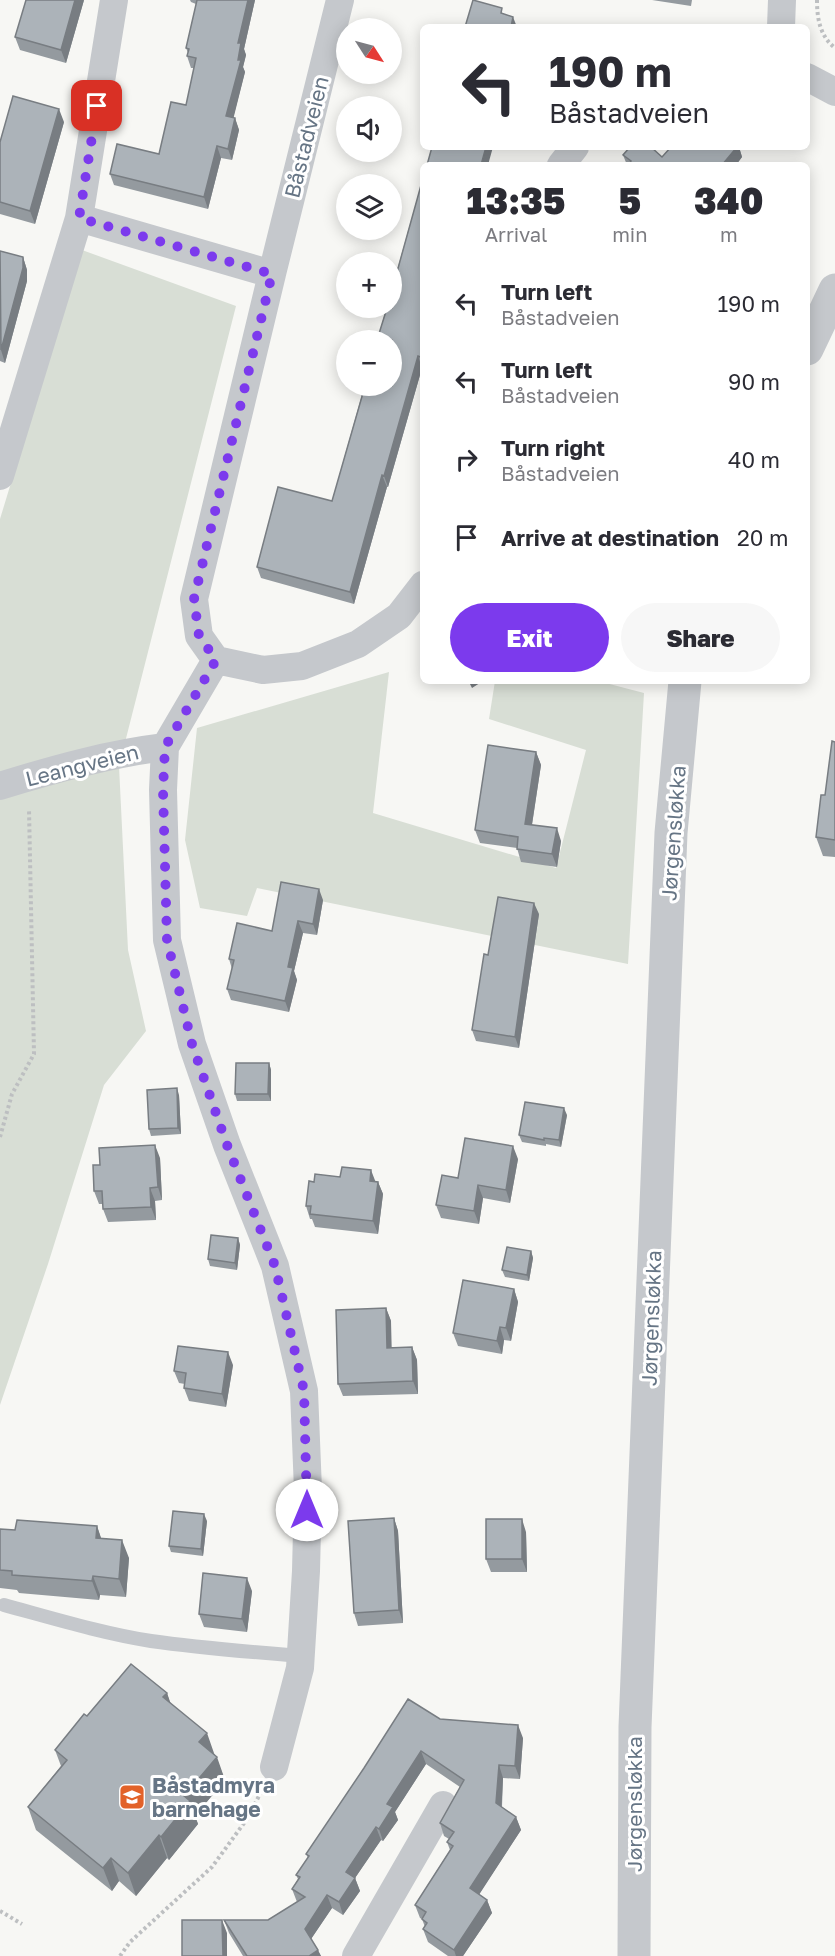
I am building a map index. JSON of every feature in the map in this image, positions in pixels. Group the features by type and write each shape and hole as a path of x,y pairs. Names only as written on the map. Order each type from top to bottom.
{"street":[{"path":"0,476 79,218 114,0"},
{"name":"Båstadveien","path":"216,660 199,636 194,599 340,0"},
{"path":"782,0 782,24"},
{"path":"810,79 835,92"},
{"path":"563,162 573,150"},
{"path":"79,218 272,274"},
{"path":"810,343 835,290"},
{"path":"274,1767 300,1668 301,1656 308,1490 304,1391 275,1266 227,1145 192,1044 167,940 163,790 165,747 216,660 263,670 302,666 358,644 399,616 420,589"},
{"name":"Jørgensløkka","path":"634,1956 635,1715 671,834 685,684"},
{"name":"Leangveien","path":"0,786 53,769 126,752 165,747"},
{"path":"356,1956 442,1806"}],"lane":[{"path":"4,1605 80,1626 150,1640 240,1652 301,1656"}],"path":[{"path":"817,0 817,15 825,40 835,48"},
{"path":"0,1137 12,1094 34,1054 28,777"},
{"path":"120,1956 130,1942 212,1867 248,1819 274,1767"},
{"path":"0,1911 22,1924"}],"shaded area":[{"path":"82,250 236,306 119,766 128,950 146,1031 104,1085 48,1264 0,1405 0,519"},
{"path":"389,672 373,813 556,868 586,750 489,719 495,684 610,684 644,693 628,964 257,888 247,916 200,908 185,840 197,728"}],"building":[{"path":"26,0 75,0 61,50 15,37"},
{"path":"197,0 248,0 238,43 241,43 238,60 241,60 226,116 235,118 228,149 217,146 204,197 110,174 117,144 159,154 171,102 186,105 196,58 187,56 189,49 186,48"},
{"path":"473,0 502,8 501,13 513,17 512,24 466,24"},
{"path":"13,96 59,109 30,211 0,202 0,142"},
{"path":"431,150 485,150 482,162 428,162"},
{"path":"627,150 654,150 662,157 668,150 734,150 724,162 630,162 623,155"},
{"path":"420,189 420,357 418,356 384,476 382,475 350,592 257,567 278,487 332,501 362,396 402,396 402,330 380,330 384,318 402,318 402,254"},
{"path":"0,251 23,257 23,268 1,350"},
{"path":"832,741 835,742 835,840 816,837 821,795 825,795"},
{"path":"488,745 536,752 525,824 557,828 552,854 517,849 518,837 475,830"},
{"path":"281,882 319,889 313,924 298,921 288,967 293,968 285,1001 227,989 234,960 229,959 237,923 272,931"},
{"path":"498,897 534,903 515,1037 472,1030 484,954 488,955"},
{"path":"236,1063 269,1063 268,1094 235,1094"},
{"path":"177,1088 178,1128 149,1129 147,1090"},
{"path":"525,1102 564,1108 559,1140 544,1138 544,1140 519,1135"},
{"path":"465,1138 513,1146 506,1190 478,1185 474,1211 436,1205 442,1175 458,1178"},
{"path":"155,1145 158,1187 150,1188 151,1207 103,1209 102,1191 94,1191 93,1165 100,1165 99,1148"},
{"path":"342,1167 371,1170 370,1181 378,1182 373,1221 310,1214 311,1206 306,1206 309,1181 314,1182 315,1174 340,1177"},
{"path":"211,1235 238,1238 235,1263 208,1259"},
{"path":"507,1247 531,1251 527,1275 502,1270"},
{"path":"463,1280 514,1289 506,1328 500,1327 497,1341 453,1333"},
{"path":"386,1308 387,1348 412,1347 413,1381 338,1384 336,1310"},
{"path":"178,1346 228,1352 222,1394 184,1388 186,1373 174,1371"},
{"path":"173,1511 204,1514 201,1549 169,1546"},
{"path":"394,1518 399,1610 354,1613 348,1521"},
{"path":"486,1519 522,1519 522,1559 486,1559"},
{"path":"17,1520 97,1526 96,1538 122,1540 119,1579 93,1576 92,1581 12,1575 12,1571 0,1570 0,1529 15,1530"},
{"path":"203,1573 247,1578 242,1619 199,1614"},
{"path":"131,1664 167,1693 163,1697 207,1733 199,1742 217,1757 184,1796 190,1801 128,1873 111,1858 103,1868 28,1807 67,1760 55,1750 84,1714 87,1716"},
{"path":"408,1699 440,1719 518,1725 515,1766 499,1765 496,1803 516,1817 470,1888 487,1900 454,1950 423,1929 427,1923 422,1919 426,1912 415,1905 453,1846 447,1842 454,1832 440,1823 464,1780 421,1751 387,1804 393,1807 379,1829 376,1827 346,1872 355,1878 339,1902 327,1895 305,1929 318,1950 309,1956 247,1956 224,1920 268,1920 305,1897 292,1889 300,1877 296,1875 309,1856 306,1854"},
{"path":"182,1920 222,1920 223,1956 182,1956"}],"place":[{"name":"Båstadmyra barnehage","path":"132,1797"}],"route":[{"path":"97,106 79,218 272,274 194,599 199,636 216,660 165,747 164,860 167,940 192,1044 227,1145 275,1266 304,1391 307,1510"}]}
